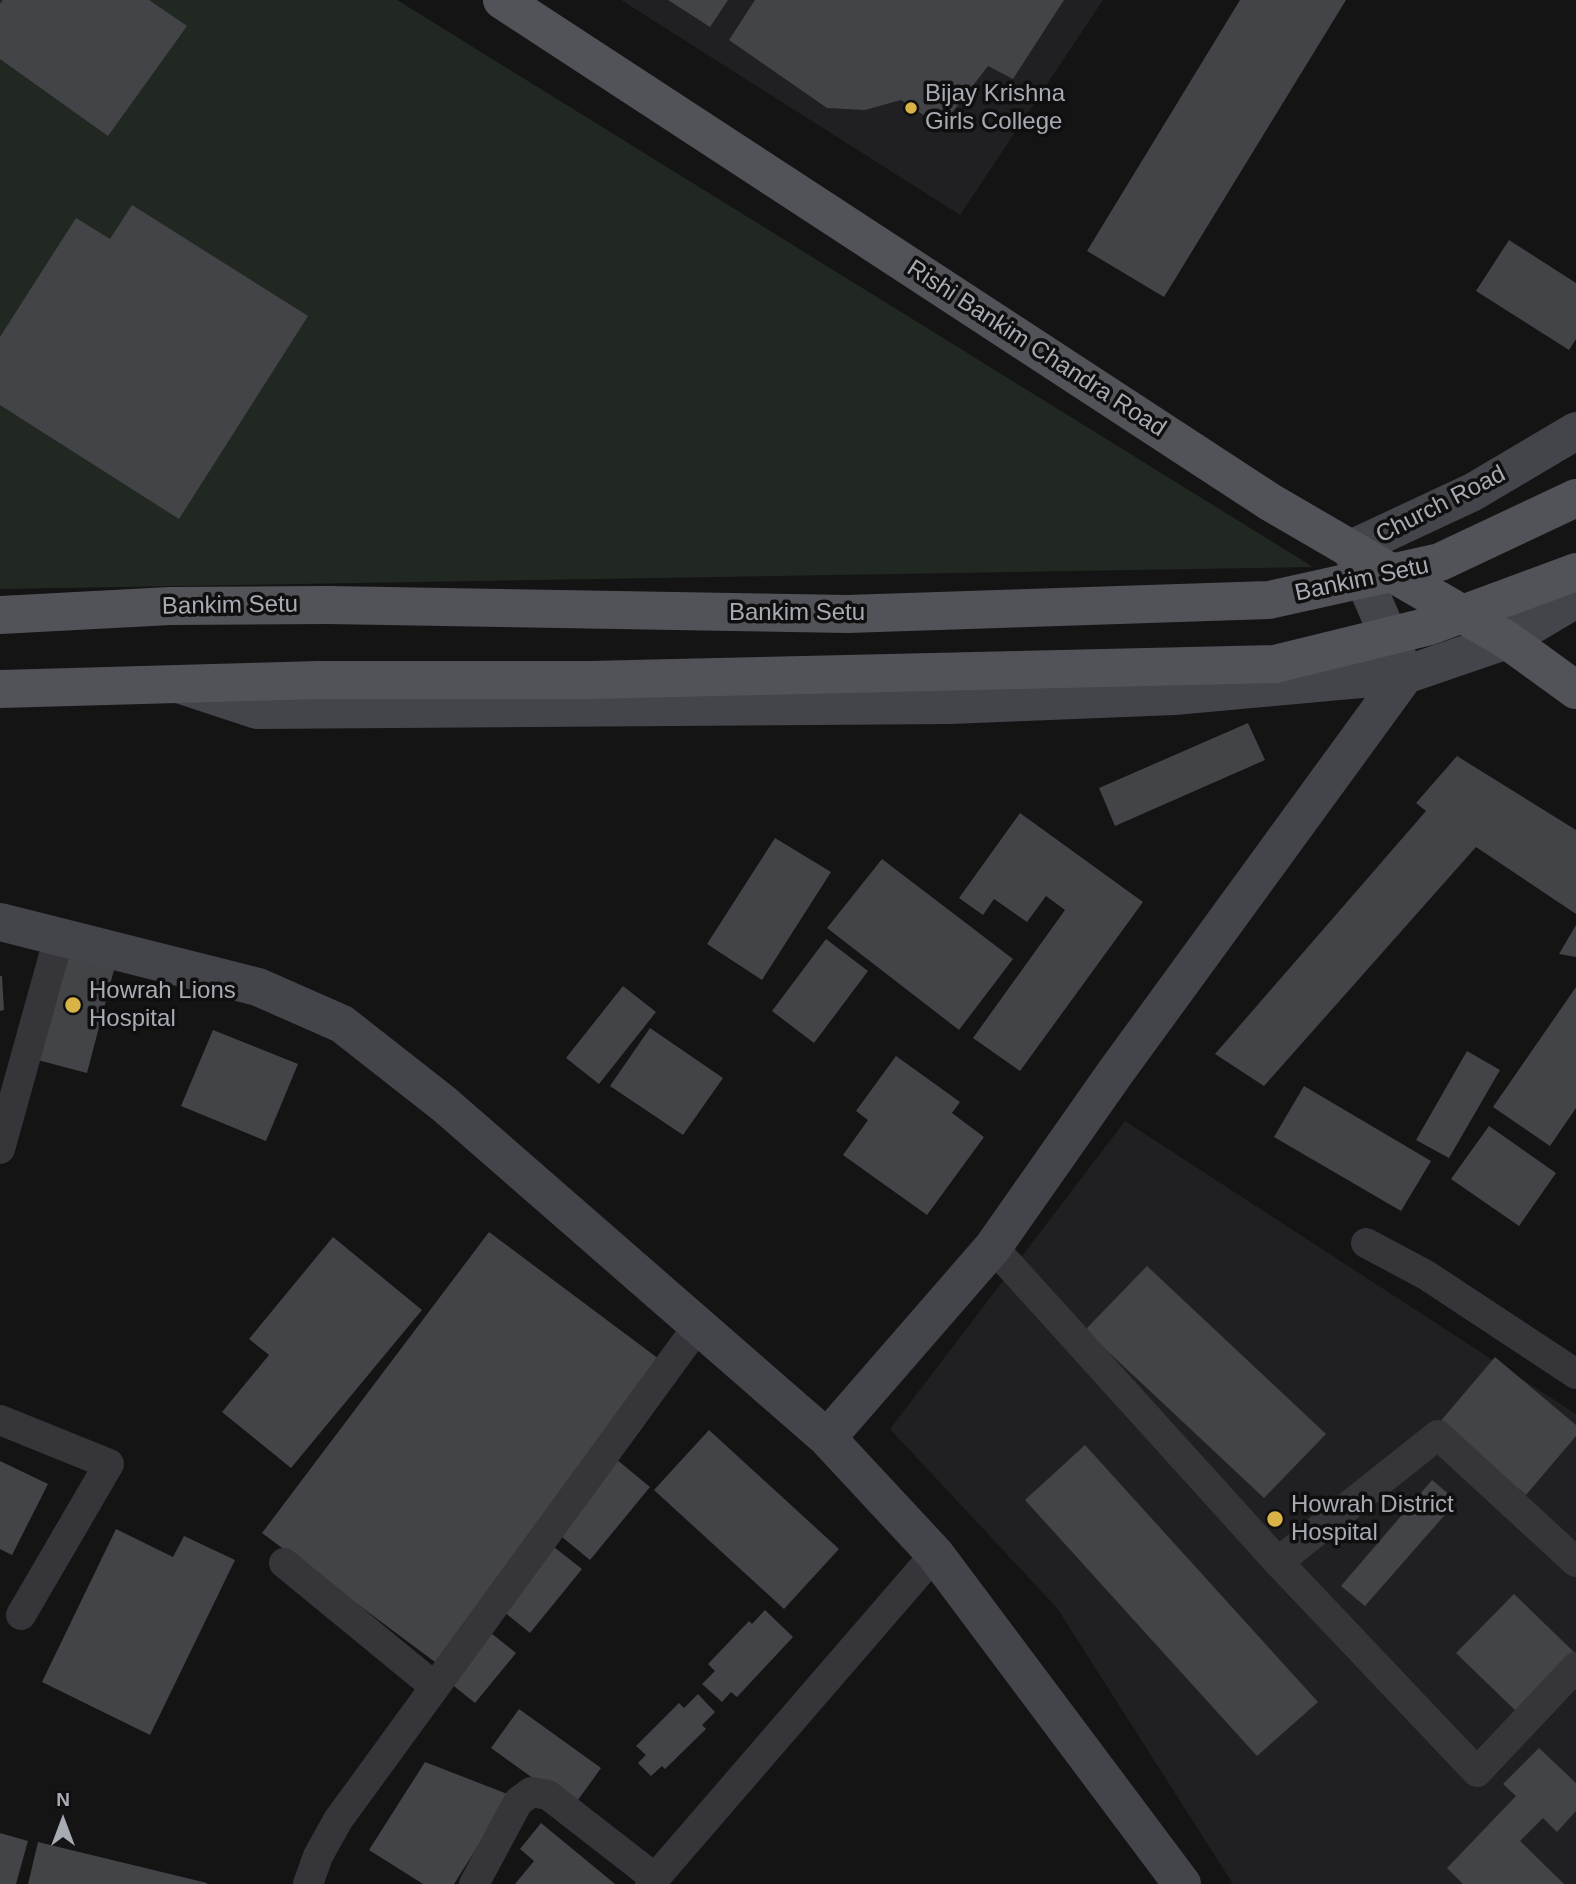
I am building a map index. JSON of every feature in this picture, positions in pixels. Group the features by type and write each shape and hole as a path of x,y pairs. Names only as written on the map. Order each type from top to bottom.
{"main road":[{"name":"Rishi Bankim Chandra Road","path":"502,0 1270,502 1507,640 1576,690"},
{"name":"Bankim Setu","path":"0,615 170,606 328,605 848,614 1269,600 1440,562 1576,498"},
{"path":"0,690 319,680 603,680 1275,663 1430,626 1576,572"}],"street":[{"name":"Church Road","path":"1405,675 1351,549 1473,492 1576,431"},
{"path":"181,685 257,710 446,711 950,705 1160,697 1405,675 1507,640 1576,599"},
{"path":"827,1438 993,1247 1115,1073 1405,675"},
{"path":"0,922 258,987 342,1024 444,1104 827,1438 935,1554 1181,1884"},
{"path":"0,1149 59,937"},
{"path":"1366,1243 1426,1275 1576,1374"},
{"path":"993,1247 1278,1562 1477,1772 1576,1667"},
{"path":"308,1884 318,1856 338,1820 698,1325"},
{"path":"0,1420 109,1464 21,1615"},
{"path":"1278,1562 1438,1435 1576,1562"},
{"path":"474,1884 518,1802 531,1792 548,1796 652,1881 935,1554"},
{"path":"284,1563 435,1687"}],"shaded area":[{"path":"0,0 397,0 1313,567 0,589"},
{"name":"Bijay Krishna Girls College","path":"621,0 1103,0 960,215"},
{"name":"Howrah District Hospital","path":"1125,1121 1576,1414 1576,1884 1233,1884 1057,1608 890,1429"}],"building":[{"path":"3,0 149,0 187,26 108,136 0,59 0,4"},
{"path":"668,0 728,0 710,27"},
{"path":"755,0 1064,0 1013,79 988,66 941,127 901,100 865,110 827,108 729,40"},
{"path":"1240,0 1346,0 1164,297 1087,251"},
{"path":"132,205 308,316 179,519 0,405 0,337 76,218 110,239"},
{"path":"1509,240 1576,283 1576,339 1569,350 1476,291"},
{"path":"1248,723 1265,760 1115,826 1099,788"},
{"path":"1457,756 1576,830 1576,914 1476,847 1264,1086 1215,1054 1426,811 1416,803"},
{"path":"1020,813 1143,902 1020,1071 973,1038 1065,910 1046,896 1027,922 994,899 983,915 959,898"},
{"path":"775,838 831,872 762,980 707,944"},
{"path":"882,859 1013,959 959,1030 827,928"},
{"path":"1576,925 1576,957 1559,954"},
{"path":"826,939 868,971 814,1043 772,1011"},
{"path":"59,951 115,966 87,1073 30,1058"},
{"path":"0,976 4,1010 0,1011"},
{"path":"623,986 656,1012 599,1084 566,1058"},
{"path":"1576,987 1576,1108 1550,1146 1493,1107"},
{"path":"650,1028 723,1078 683,1135 610,1086"},
{"path":"213,1030 298,1064 266,1141 181,1106"},
{"path":"1467,1051 1500,1070 1449,1158 1416,1140"},
{"path":"896,1056 960,1102 952,1113 984,1137 927,1215 843,1155 868,1120 856,1111"},
{"path":"1304,1086 1431,1161 1401,1211 1274,1137"},
{"path":"1489,1126 1556,1173 1519,1226 1451,1179"},
{"path":"489,1232 663,1362 435,1662 262,1533"},
{"path":"333,1237 422,1310 291,1468 222,1412 269,1355 249,1339"},
{"path":"1147,1266 1326,1434 1264,1498 1085,1330"},
{"path":"1495,1357 1576,1425 1576,1436 1526,1495 1439,1423"},
{"path":"709,1430 839,1549 784,1609 654,1490"},
{"path":"1085,1445 1318,1702 1257,1756 1025,1500"},
{"path":"616,1459 650,1487 590,1560 556,1532"},
{"path":"0,1461 48,1484 12,1555 0,1549"},
{"path":"1432,1480 1457,1501 1365,1606 1341,1586"},
{"path":"116,1529 173,1557 184,1536 235,1560 150,1735 42,1682"},
{"path":"550,1544 582,1569 530,1633 498,1607"},
{"path":"1514,1594 1576,1654 1520,1715 1456,1653"},
{"path":"765,1610 793,1637 737,1697 731,1692 722,1702 702,1684 715,1671 708,1664 749,1621 752,1624"},
{"path":"491,1633 516,1653 475,1703 450,1683"},
{"path":"698,1694 715,1712 702,1725 706,1729 665,1769 662,1766 651,1776 638,1763 646,1755 636,1746 679,1703 684,1708"},
{"path":"519,1709 601,1768 573,1807 491,1748"},
{"path":"1539,1748 1576,1783 1576,1811 1557,1832 1543,1818 1520,1841 1564,1884 1463,1884 1447,1868 1516,1796 1503,1784"},
{"path":"425,1762 510,1795 454,1884 423,1884 369,1850"},
{"path":"541,1823 615,1884 515,1884 534,1861 520,1849"},
{"path":"0,1833 28,1841 16,1884 0,1884"},
{"path":"38,1842 207,1883 207,1884 28,1884"}],"place":[{"name":"Bijay Krishna Girls College","path":"911,108"},
{"name":"Howrah Lions Hospital","path":"73,1005"},
{"name":"Howrah District Hospital","path":"1275,1519"}]}
